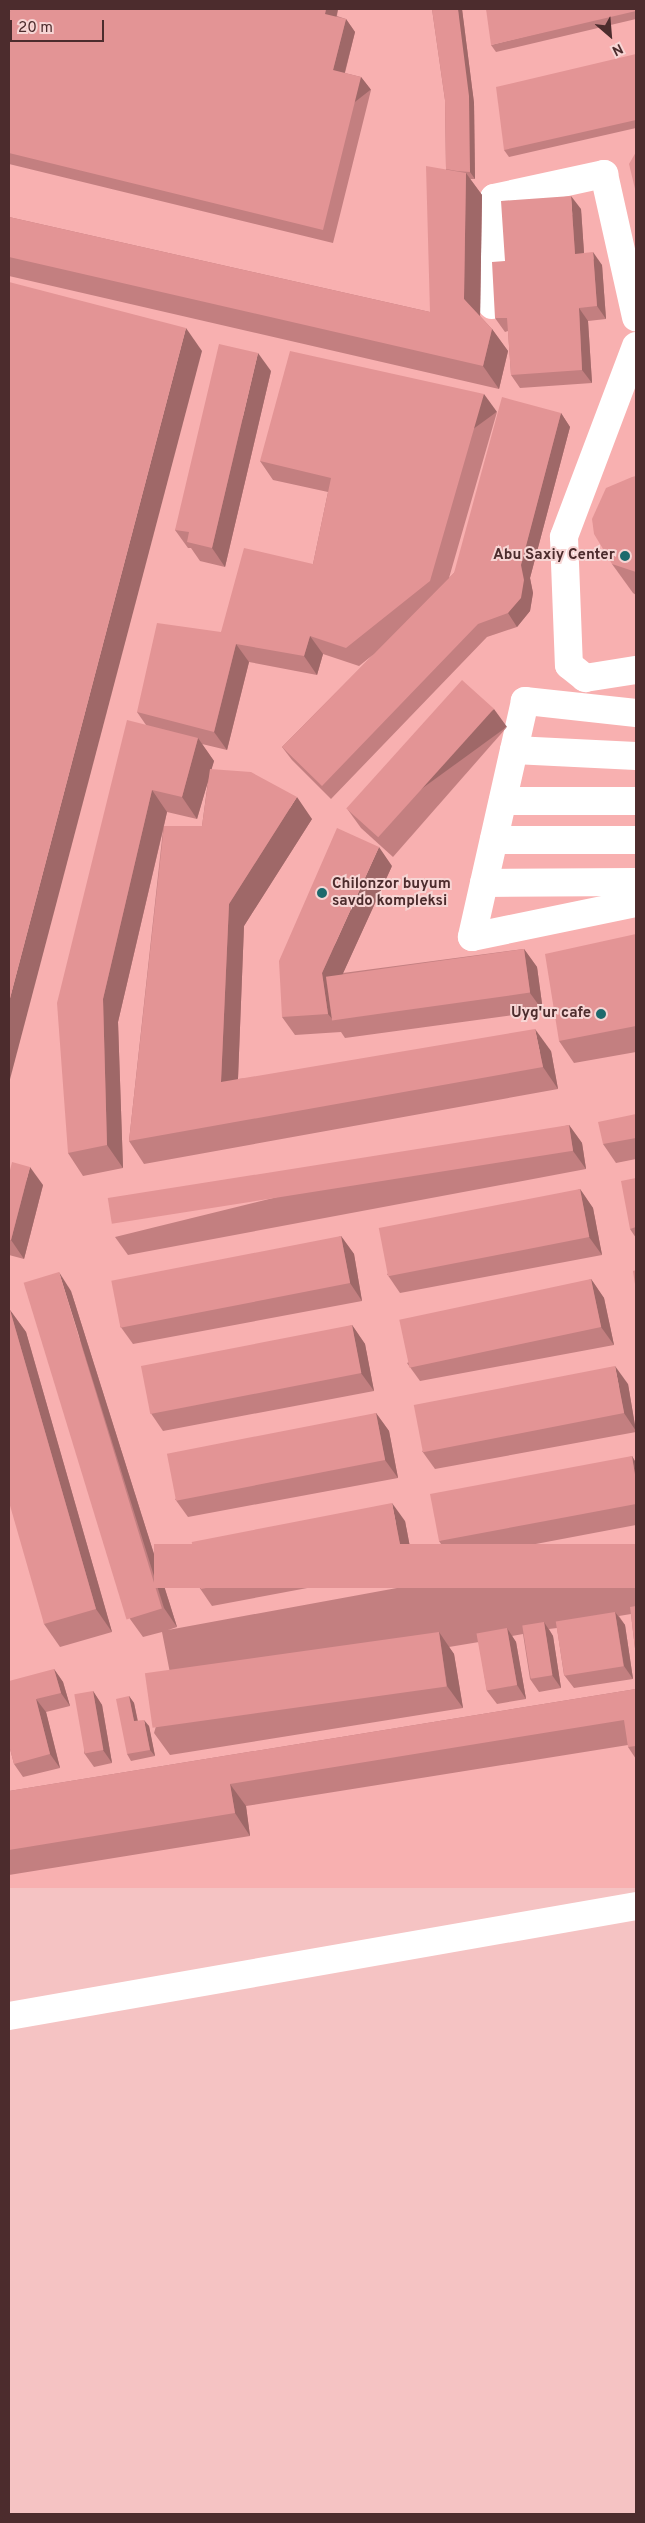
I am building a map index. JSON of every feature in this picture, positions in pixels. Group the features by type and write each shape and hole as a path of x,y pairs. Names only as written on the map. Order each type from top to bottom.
{"lane":[{"path":"492,305 494,198 604,174 636,318"},
{"path":"636,346 564,537 569,665 585,678 636,670"},
{"path":"636,712 525,701 472,936 636,903"},
{"path":"514,750 636,756"},
{"path":"502,801 636,801"},
{"path":"494,840 636,840"},
{"path":"484,883 636,882"},
{"path":"9,2016 636,1906"}],"shaded area":[{"name":"Chilonzor buyum savdo kompleksi","path":"9,9 636,9 636,1888 9,1888"}],"building":[{"path":"11,9 326,9 325,14 346,19 333,70 361,77 323,230 9,153 9,16"},
{"path":"432,9 458,9 469,96 470,172 446,169 445,100"},
{"path":"486,9 636,9 636,11 491,45"},
{"path":"636,54 636,120 504,150 496,87"},
{"path":"636,152 636,193 629,164"},
{"path":"426,166 466,173 464,299 492,329 483,366 9,257 9,217 430,312"},
{"path":"571,196 575,254 593,252 597,306 579,308 582,370 511,375 507,318 495,318 492,262 505,261 501,201"},
{"path":"9,282 186,328 9,1002"},
{"path":"219,344 258,353 212,548 187,542 189,532 175,530"},
{"path":"290,351 484,394 430,581 346,648 310,636 304,656 236,644 214,732 137,712 157,623 221,632 244,548 313,564 331,478 260,461"},
{"path":"502,397 561,413 521,565 524,580 521,598 508,613 478,624 322,786 282,747 454,573"},
{"path":"636,476 636,572 612,564 594,534 592,519 606,488"},
{"path":"462,680 494,709 378,837 346,809"},
{"path":"127,720 198,738 182,797 152,790 103,999 107,1145 68,1153 57,1003"},
{"path":"210,769 251,772 297,797 229,904 221,1082 535,1029 543,1067 129,1141 164,826 202,826"},
{"path":"337,828 379,847 322,973 328,1014 282,1017 279,961"},
{"path":"636,934 636,1026 559,1041 545,954"},
{"path":"524,949 530,993 332,1020 326,977"},
{"path":"636,1114 636,1138 603,1144 598,1122"},
{"path":"569,1125 573,1151 112,1224 108,1198"},
{"path":"12,1162 30,1167 11,1240 9,1240 9,1174"},
{"path":"636,1178 636,1227 630,1229 621,1181"},
{"path":"580,1189 589,1237 388,1276 379,1228"},
{"path":"341,1236 350,1283 120,1328 111,1281"},
{"path":"636,1270 636,1291 633,1271"},
{"path":"59,1272 162,1609 127,1619 24,1283"},
{"path":"591,1279 601,1327 409,1368 399,1320"},
{"path":"10,1310 96,1609 44,1624 9,1502"},
{"path":"352,1325 361,1373 150,1414 141,1366"},
{"path":"615,1366 624,1413 423,1452 414,1405"},
{"path":"376,1413 385,1460 176,1501 167,1454"},
{"path":"632,1456 636,1481 636,1504 439,1541 430,1494"},
{"path":"392,1503 401,1550 201,1589 192,1542"},
{"path":"154,1544 636,1544 636,1588 154,1588"},
{"path":"636,1606 636,1657 630,1607"},
{"path":"615,1612 624,1666 564,1676 556,1621"},
{"path":"544,1622 552,1675 531,1679 522,1625"},
{"path":"507,1628 517,1685 487,1691 476,1633"},
{"path":"439,1632 447,1686 153,1728 145,1673"},
{"path":"54,1669 61,1693 36,1699 50,1754 14,1764 9,1745 9,1681"},
{"path":"636,1689 636,1746 628,1747 624,1720 230,1784 235,1813 9,1850 9,1791"},
{"path":"93,1691 103,1750 85,1753 74,1694"},
{"path":"129,1696 134,1721 144,1720 150,1750 127,1754 116,1699"}],"place":[{"name":"Abu Saxiy Center","path":"625,556"},
{"name":"Chilonzor buyum savdo kompleksi","path":"322,893"},
{"name":"Uyg'ur cafe","path":"601,1014"}]}
